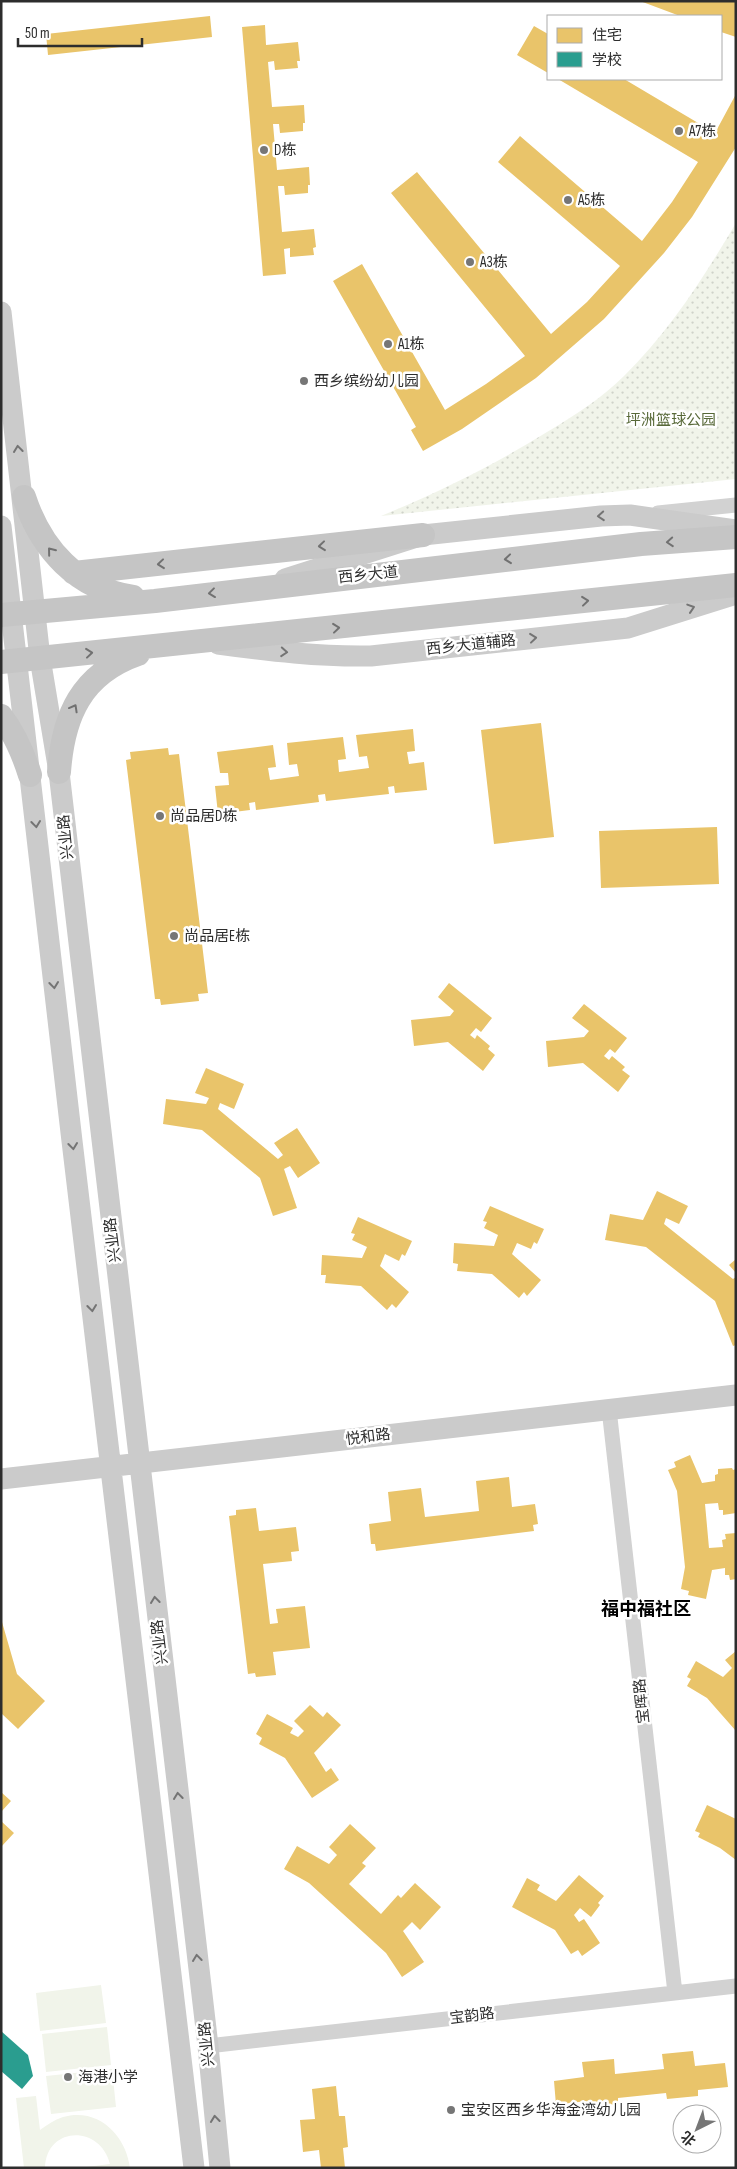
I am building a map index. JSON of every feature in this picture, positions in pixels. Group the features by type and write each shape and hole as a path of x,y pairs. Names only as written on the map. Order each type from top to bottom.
{"main road":[{"name":"兴业路","path":"1,312 24,497 40,658 59,772 208,2046 220,2168"},
{"path":"24,497 39,534 54,555 74,573 89,583 112,592 155,601"},
{"path":"74,573 601,516 630,515 736,530"},
{"name":"兴业路","path":"1,526 9,661 30,775 194,2168"},
{"path":"260,587 423,535"},
{"name":"西乡大道","path":"6,615 155,601 260,587 631,545 736,537"},
{"path":"9,661 736,585"},
{"name":"西乡大道辅路","path":"201,642 276,652 346,657 371,656 628,628 736,594"},
{"path":"59,772 64,729 70,715 87,688 97,677 111,667 127,658 161,646"},
{"path":"1,716 12,729 22,750 30,775"},
{"name":"悦和路","path":"1,1479 736,1395"}],"street":[{"path":"630,515 736,505"},
{"name":"宝晖路","path":"609,1409 675,1993"},
{"name":"宝韵路","path":"208,2046 736,1986"}],"green space":[{"name":"坪洲篮球公园","path":"736,223 736,479 381,516 445,488 507,456 567,420 606,392 640,359 671,322 698,284"},
{"path":"101,1985 106,2023 40,2031 36,1993"},
{"path":"107,2027 111,2065 46,2072 42,2034"},
{"path":"112,2069 116,2107 51,2114 46,2076"},
{"path":"36,2096 40,2130 63,2117 88,2116 99,2120 108,2126 123,2145 130,2168 78,2168 110,2164 104,2151 96,2142 74,2135 63,2138 54,2144 48,2154 45,2168 24,2168 16,2098"}],"building: 住宅":[{"path":"640,1 736,1 736,37 722,32 722,15 677,15"},
{"path":"210,16 212,37 48,55 46,34"},
{"name":"D栋","path":"265,25 266,45 298,42 300,61 297,61 298,68 275,70 274,61 268,62 272,107 304,105 305,123 303,123 303,131 280,133 279,124 273,124 277,170 309,167 310,185 308,185 308,193 285,195 284,186 278,186 282,232 314,229 316,247 313,248 314,255 290,257 290,248 284,249 286,274 263,276 242,27"},
{"path":"534,26 547,33 547,72 517,55"},
{"path":"560,80 626,80 715,133 736,94 736,147 692,217 664,253 604,319 536,378 462,429 423,451 411,430 416,427 333,281 362,264 445,410 525,356 391,193 417,172 551,334 587,302 620,266 498,162 520,136 642,241 672,202 698,162"},
{"path":"541,723 554,837 494,844 481,730"},
{"path":"413,729 415,751 407,752 409,764 424,762 427,790 395,793 394,786 388,787 389,794 326,801 325,794 318,795 319,802 256,810 255,802 249,803 250,810 218,814 215,786 229,785 228,773 220,773 217,752 273,745 276,767 268,768 270,780 299,776 297,764 289,765 287,743 343,737 346,759 338,760 339,772 369,768 367,756 359,757 356,735"},
{"path":"168,748 169,755 179,754 208,993 198,994 199,1001 161,1005 160,999 155,999 126,760 131,759 130,752"},
{"path":"717,827 719,884 601,888 599,831"},
{"path":"449,983 492,1018 481,1032 476,1028 470,1035 475,1039 477,1035 490,1046 488,1049 495,1055 483,1071 448,1042 414,1046 411,1020 450,1016 454,1011 438,997"},
{"path":"584,1004 627,1038 615,1053 610,1049 604,1056 609,1060 612,1056 625,1067 622,1070 630,1076 618,1092 583,1063 548,1067 546,1041 584,1037 589,1031 572,1018"},
{"path":"206,1068 244,1084 234,1109 220,1103 218,1109 278,1159 283,1155 274,1143 297,1128 320,1163 298,1178 290,1166 284,1169 297,1208 273,1216 260,1178 202,1130 163,1124 166,1099 206,1104 209,1098 195,1093"},
{"path":"657,1191 688,1206 679,1224 666,1218 664,1224 733,1279 736,1277 736,1345 733,1346 715,1301 646,1247 605,1240 610,1214 643,1220"},
{"path":"490,1206 544,1229 537,1244 534,1242 531,1249 517,1243 512,1254 541,1280 527,1296 524,1292 519,1298 492,1274 457,1271 458,1264 453,1263 454,1243 494,1246 498,1235 484,1228 487,1222 483,1221"},
{"path":"358,1217 412,1241 405,1256 402,1254 399,1261 385,1254 380,1266 409,1292 396,1308 392,1304 387,1310 361,1286 325,1283 326,1275 321,1275 322,1255 362,1258 367,1247 352,1240 355,1234 351,1233"},
{"path":"736,1259 736,1273 729,1265"},
{"path":"690,1455 702,1483 715,1481 718,1469 736,1469 736,1513 723,1515 723,1510 719,1510 718,1503 705,1504 709,1548 723,1547 722,1540 726,1539 725,1534 736,1533 736,1579 730,1580 729,1575 725,1575 725,1568 712,1570 706,1599 688,1595 689,1591 681,1589 685,1567 677,1491 668,1470 676,1467 674,1462"},
{"path":"509,1477 512,1507 535,1504 538,1524 533,1525 534,1531 376,1551 375,1544 371,1544 369,1524 391,1521 388,1492 421,1488 425,1517 479,1511 476,1481"},
{"path":"256,1508 259,1531 296,1527 299,1551 291,1552 292,1561 263,1564 270,1624 278,1623 276,1609 305,1606 310,1648 273,1652 276,1675 256,1677 255,1673 248,1674 229,1516 236,1515 236,1510"},
{"path":"2,1622 17,1674 45,1701 18,1729 1,1713"},
{"path":"736,1651 736,1731 707,1698 687,1686 691,1679 687,1677 696,1661 723,1677 732,1668 725,1660"},
{"path":"310,1705 323,1717 327,1712 341,1725 314,1753 326,1772 331,1768 339,1780 312,1798 285,1758 259,1744 262,1738 256,1734 267,1714 293,1728 290,1733 298,1737 304,1731 294,1721"},
{"path":"1,1792 11,1801 1,1812"},
{"path":"707,1805 736,1819 736,1860 720,1848 698,1837 700,1833 695,1831"},
{"path":"1,1821 14,1833 1,1847"},
{"path":"350,1824 376,1848 362,1863 366,1866 349,1884 381,1914 398,1895 401,1898 415,1883 441,1907 420,1930 412,1922 403,1931 424,1962 402,1977 386,1953 309,1883 284,1869 297,1846 329,1864 337,1855 329,1847"},
{"path":"579,1875 604,1896 591,1917 580,1908 574,1915 579,1922 584,1919 600,1943 582,1956 578,1950 571,1954 555,1930 512,1907 527,1878 540,1885 537,1890 556,1901"},
{"path":"693,2051 695,2066 725,2063 728,2087 698,2090 698,2096 667,2099 666,2093 618,2098 618,2104 587,2107 586,2101 556,2105 554,2081 584,2077 582,2062 614,2059 615,2074 664,2069 662,2054"},
{"path":"336,2086 339,2116 345,2116 348,2147 343,2148 345,2168 321,2168 319,2150 303,2152 300,2120 315,2119 312,2089"}],"building: 学校":[{"path":"1,2031 28,2055 33,2076 22,2089 1,2071"}],"place":[{"name":"A7栋","path":"679,131"},
{"name":"D栋","path":"264,150"},
{"name":"A5栋","path":"568,200"},
{"name":"A3栋","path":"470,262"},
{"name":"A1栋","path":"388,344"},
{"name":"西乡缤纷幼儿园","path":"304,381"},
{"name":"尚品居D栋","path":"160,816"},
{"name":"尚品居E栋","path":"174,936"},
{"name":"海港小学","path":"68,2077"},
{"name":"宝安区西乡华海金湾幼儿园","path":"451,2110"}],"district":[{"name":"福中福社区","path":"646,1609"}]}
